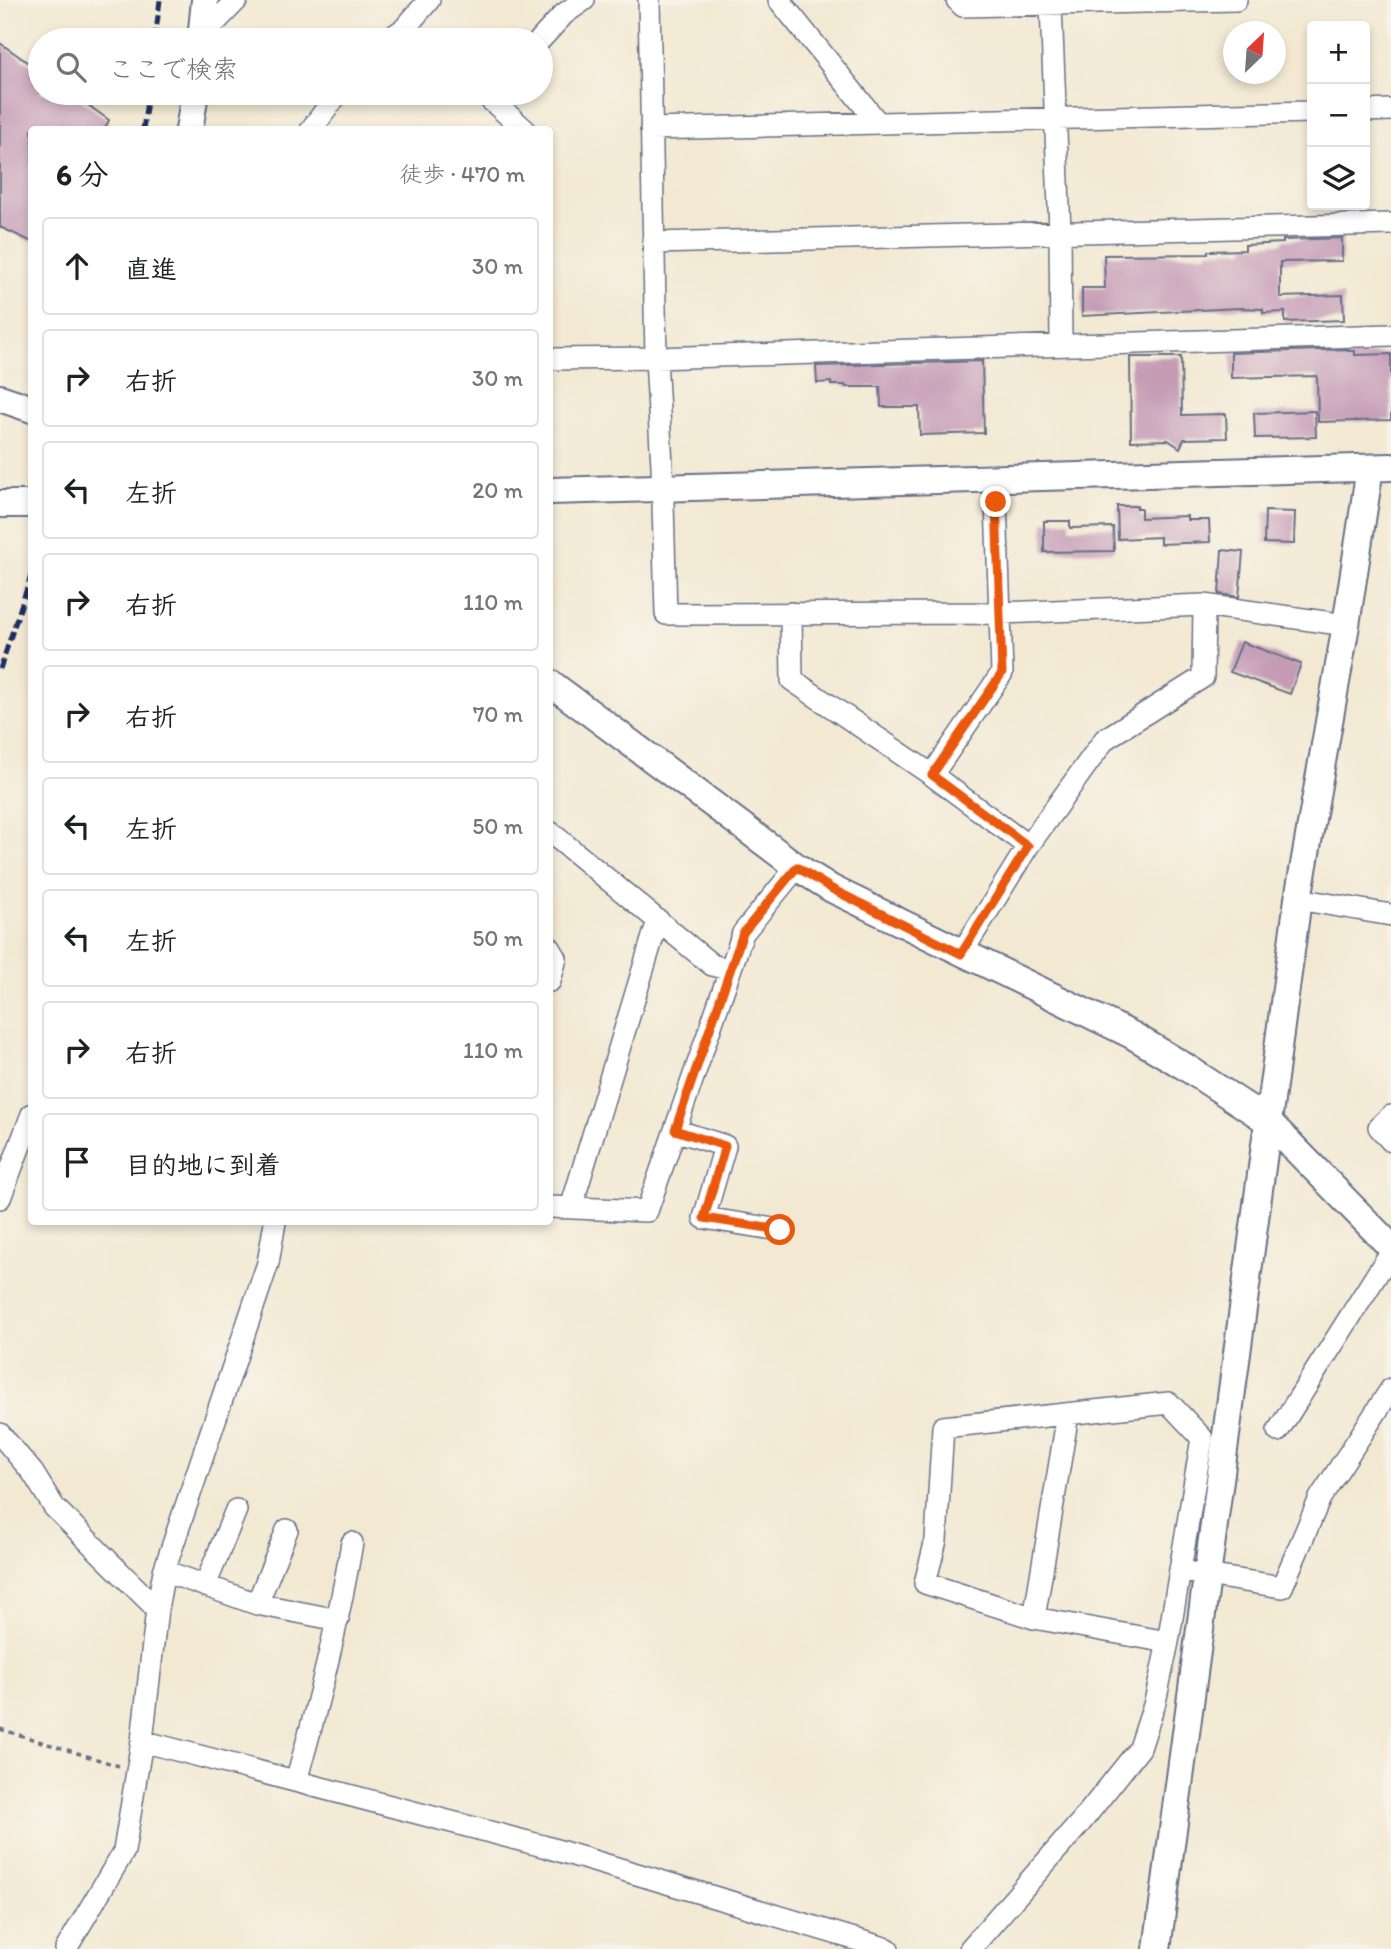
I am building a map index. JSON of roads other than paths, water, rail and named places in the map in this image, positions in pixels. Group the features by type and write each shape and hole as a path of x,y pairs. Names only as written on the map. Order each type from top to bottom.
{"street":[{"path":"202,28 205,0"},
{"path":"210,28 237,0"},
{"path":"410,28 429,0"},
{"path":"551,28 564,14 584,0"},
{"path":"649,0 656,358 666,614 1000,613 1204,605 1346,625"},
{"path":"779,0 878,123"},
{"path":"957,0 962,6 1236,0"},
{"path":"1051,6 1060,232 1061,345"},
{"path":"190,126 193,105"},
{"path":"319,126 331,105"},
{"path":"499,105 521,126"},
{"path":"1370,111 1391,110"},
{"path":"651,129 1307,112"},
{"path":"654,243 1391,224"},
{"path":"553,359 1391,335"},
{"path":"0,398 28,408"},
{"path":"553,491 1381,468 1346,625 1298,899 1157,1949"},
{"path":"932,775 1002,673 996,502"},
{"path":"2,504 28,504"},
{"path":"961,954 1028,846 1105,739 1203,677 1204,605"},
{"path":"791,613 792,680 932,775 1028,846"},
{"path":"553,685 797,867 832,889 1132,1035 1268,1121 1391,1250 1278,1432"},
{"path":"553,834 712,965 730,970"},
{"path":"553,1207 647,1211 743,933 797,867"},
{"path":"1298,899 1391,915"},
{"path":"571,1208 658,920"},
{"path":"553,953 556,958 553,970"},
{"path":"1391,1116 1380,1127 1391,1141"},
{"path":"0,1198 28,1124"},
{"path":"675,1130 725,1146 704,1218 780,1230"},
{"path":"66,1949 124,1851 138,1772 164,1571 268,1263 274,1225"},
{"path":"1181,1571 1282,1587 1320,1498 1391,1389"},
{"path":"970,1949 1081,1822 1140,1748 1155,1703 1168,1642 1202,1438 1169,1403 943,1427 936,1540 925,1583 1034,1618 1168,1642"},
{"path":"1034,1618 1068,1414"},
{"path":"0,1434 33,1473 54,1507 157,1609"},
{"path":"205,1586 236,1510"},
{"path":"257,1604 287,1530"},
{"path":"296,1781 338,1620 352,1542"},
{"path":"164,1571 257,1604 338,1620"},
{"path":"142,1741 543,1846 826,1940 888,1949"}],"railway":[{"path":"156,28 160,0"},
{"path":"144,126 146,105"},
{"path":"0,669 28,585"}]}
